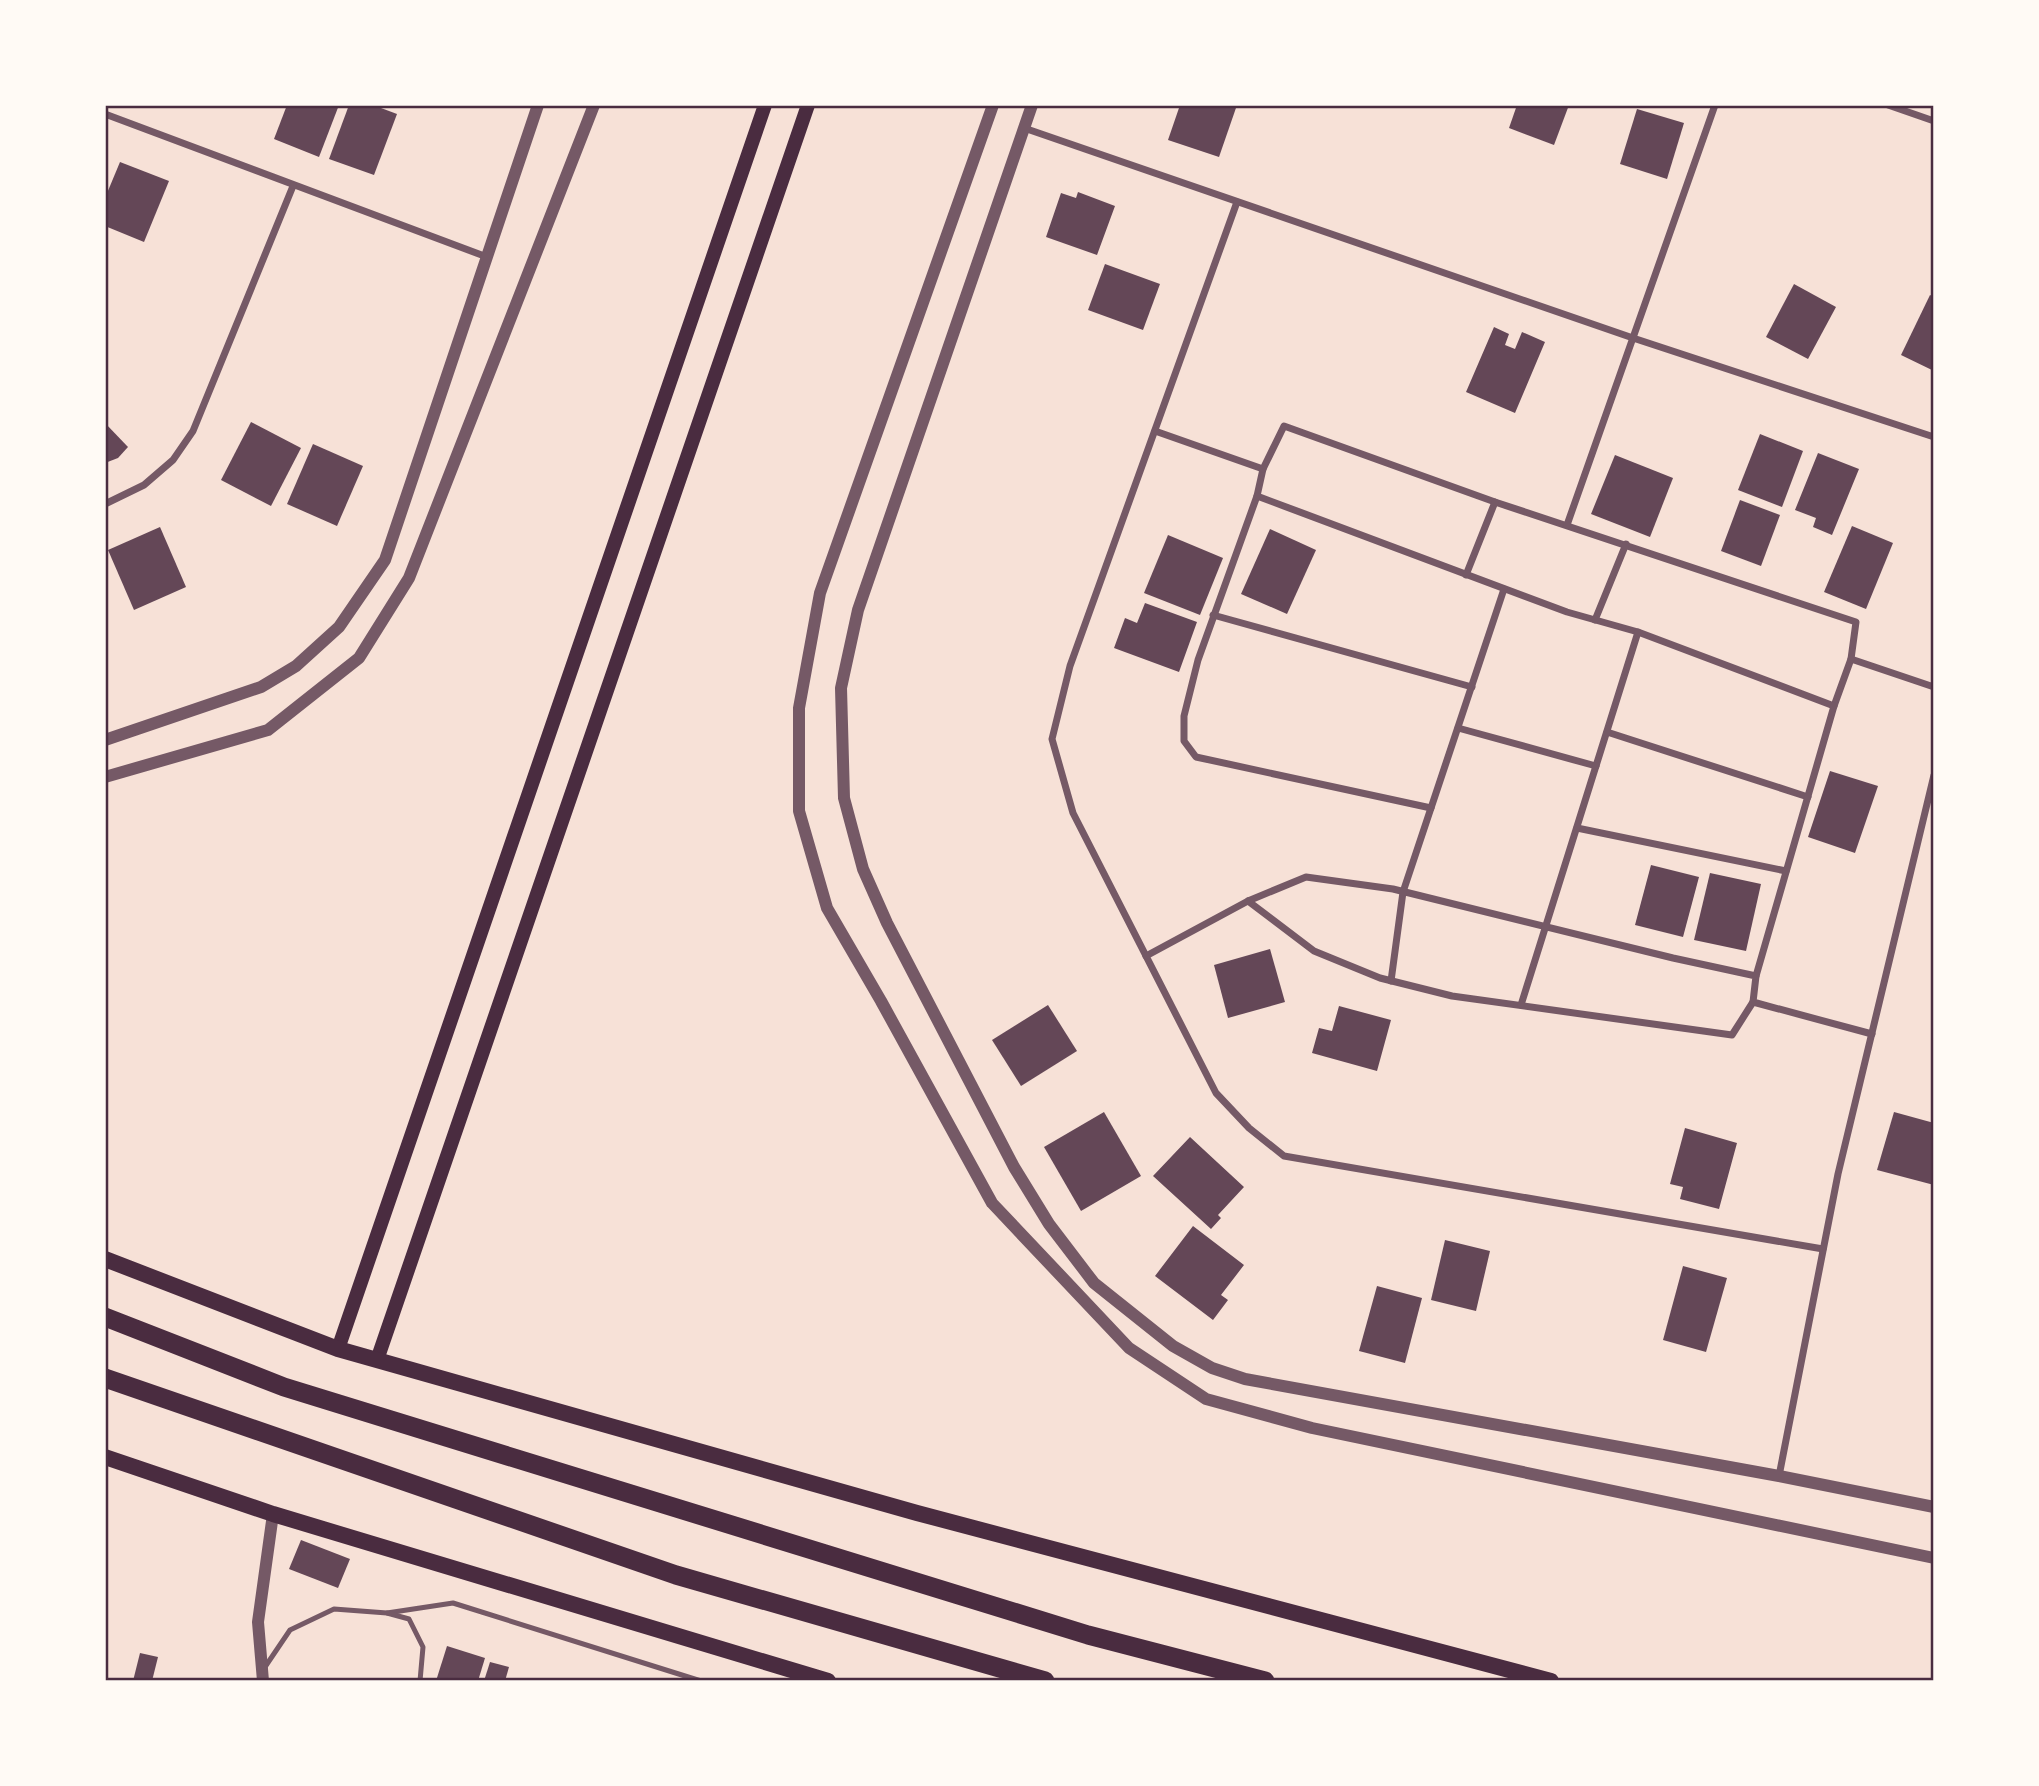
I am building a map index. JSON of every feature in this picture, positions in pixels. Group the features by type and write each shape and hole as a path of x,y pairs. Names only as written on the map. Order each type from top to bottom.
{"highway":[{"path":"105,1317 297,1391 1076,1632 1265,1681"},
{"path":"105,1378 676,1575 1045,1681"}],"main road":[{"path":"338,1349 765,105"},
{"path":"376,1360 808,105"},
{"path":"105,1259 338,1349 917,1513 1551,1681"},
{"path":"105,1457 273,1514 828,1681"}],"street":[{"path":"105,740 261,687 296,666 339,627 385,560 538,105"},
{"path":"105,777 268,730 359,658 409,578 594,105"},
{"path":"993,105 820,593 799,708 799,811 827,908 992,1203 1129,1348 1206,1399 1326,1431 1934,1558"},
{"path":"1032,105 858,610 841,688 840,724 844,798 863,869 887,923 1014,1167 1049,1224 1094,1283 1173,1346 1212,1368 1259,1381 1934,1507"},
{"path":"1567,525 1715,105"},
{"path":"1888,105 1934,121"},
{"path":"105,114 487,257"},
{"path":"1024,128 1633,338 1934,437"},
{"path":"105,504 144,485 173,460 193,431 293,186"},
{"path":"1237,202 1070,666 1052,739 1073,813 1216,1093 1249,1128 1284,1156 1823,1249"},
{"path":"1248,901 1314,951 1391,981 1452,996 1732,1035 1753,1002 1756,976 1834,706 1851,659 1856,622 1495,502 1284,426 1263,470 1257,496 1198,660 1184,716 1184,741 1196,757 1431,808"},
{"path":"1155,431 1263,470"},
{"path":"1257,496 1504,589 1638,632 1834,706"},
{"path":"1466,575 1495,502"},
{"path":"1595,620 1626,544"},
{"path":"1391,981 1403,892 1504,589"},
{"path":"1213,615 1472,687"},
{"path":"1521,1005 1638,632"},
{"path":"1851,659 1934,687"},
{"path":"1458,728 1596,766"},
{"path":"1607,732 1808,797"},
{"path":"1779,1476 1838,1174 1934,775"},
{"path":"1577,828 1786,871"},
{"path":"1146,956 1248,901 1306,877 1403,892 1756,976"},
{"path":"1753,1002 1872,1034"},
{"path":"263,1676 258,1622 273,1514"}],"lane":[{"path":"387,1613 453,1603 701,1681"},
{"path":"263,1676 290,1630 334,1609 387,1613 409,1619 423,1647 420,1681"}],"building":[{"path":"287,105 339,105 319,157 274,139"},
{"path":"349,105 373,105 397,114 374,175 329,159"},
{"path":"1180,105 1237,105 1219,157 1168,140"},
{"path":"1517,105 1569,105 1554,145 1509,128"},
{"path":"1637,109 1684,123 1667,179 1620,164"},
{"path":"120,162 169,181 144,242 105,226 105,198"},
{"path":"1078,192 1115,206 1097,255 1046,237 1061,193 1076,198"},
{"path":"1105,264 1160,284 1143,330 1088,310"},
{"path":"1794,284 1836,307 1808,359 1766,337"},
{"path":"1930,295 1934,297 1934,371 1901,355"},
{"path":"1494,327 1509,334 1505,345 1515,349 1522,332 1545,342 1515,413 1466,392"},
{"path":"251,422 301,448 271,506 221,480"},
{"path":"105,423 128,447 118,458 105,463"},
{"path":"1760,434 1803,451 1782,507 1738,490"},
{"path":"313,444 363,466 337,526 287,504"},
{"path":"1818,453 1859,469 1832,535 1813,527 1816,518 1795,510"},
{"path":"1615,455 1673,478 1650,537 1591,514"},
{"path":"1740,500 1780,515 1761,566 1721,551"},
{"path":"1852,526 1893,543 1866,609 1824,592"},
{"path":"160,527 186,587 134,610 108,550"},
{"path":"1270,529 1316,550 1287,614 1241,594"},
{"path":"1168,535 1223,558 1200,615 1144,593"},
{"path":"1145,603 1197,622 1179,672 1114,648 1125,618 1137,623"},
{"path":"1830,771 1878,786 1855,853 1808,837"},
{"path":"1651,865 1699,877 1683,937 1635,925"},
{"path":"1710,873 1761,884 1746,951 1694,940"},
{"path":"1270,949 1285,1002 1228,1018 1214,965"},
{"path":"1048,1005 1077,1051 1021,1086 992,1040"},
{"path":"1339,1006 1391,1020 1377,1071 1312,1053 1319,1028 1332,1031"},
{"path":"1104,1112 1141,1176 1081,1211 1044,1147"},
{"path":"1894,1112 1934,1123 1934,1185 1877,1170"},
{"path":"1685,1128 1737,1143 1719,1209 1680,1199 1683,1187 1670,1184"},
{"path":"1190,1137 1244,1187 1218,1215 1221,1218 1211,1229 1153,1176"},
{"path":"1193,1226 1244,1265 1221,1295 1228,1300 1213,1320 1155,1276"},
{"path":"1445,1240 1490,1251 1476,1311 1431,1300"},
{"path":"1683,1266 1727,1278 1706,1352 1663,1340"},
{"path":"1377,1286 1422,1298 1405,1363 1359,1351"},
{"path":"301,1540 350,1559 338,1588 289,1569"},
{"path":"447,1646 485,1658 478,1681 436,1681"},
{"path":"140,1653 158,1657 152,1681 133,1681"},
{"path":"490,1662 509,1667 505,1681 484,1681"}]}
